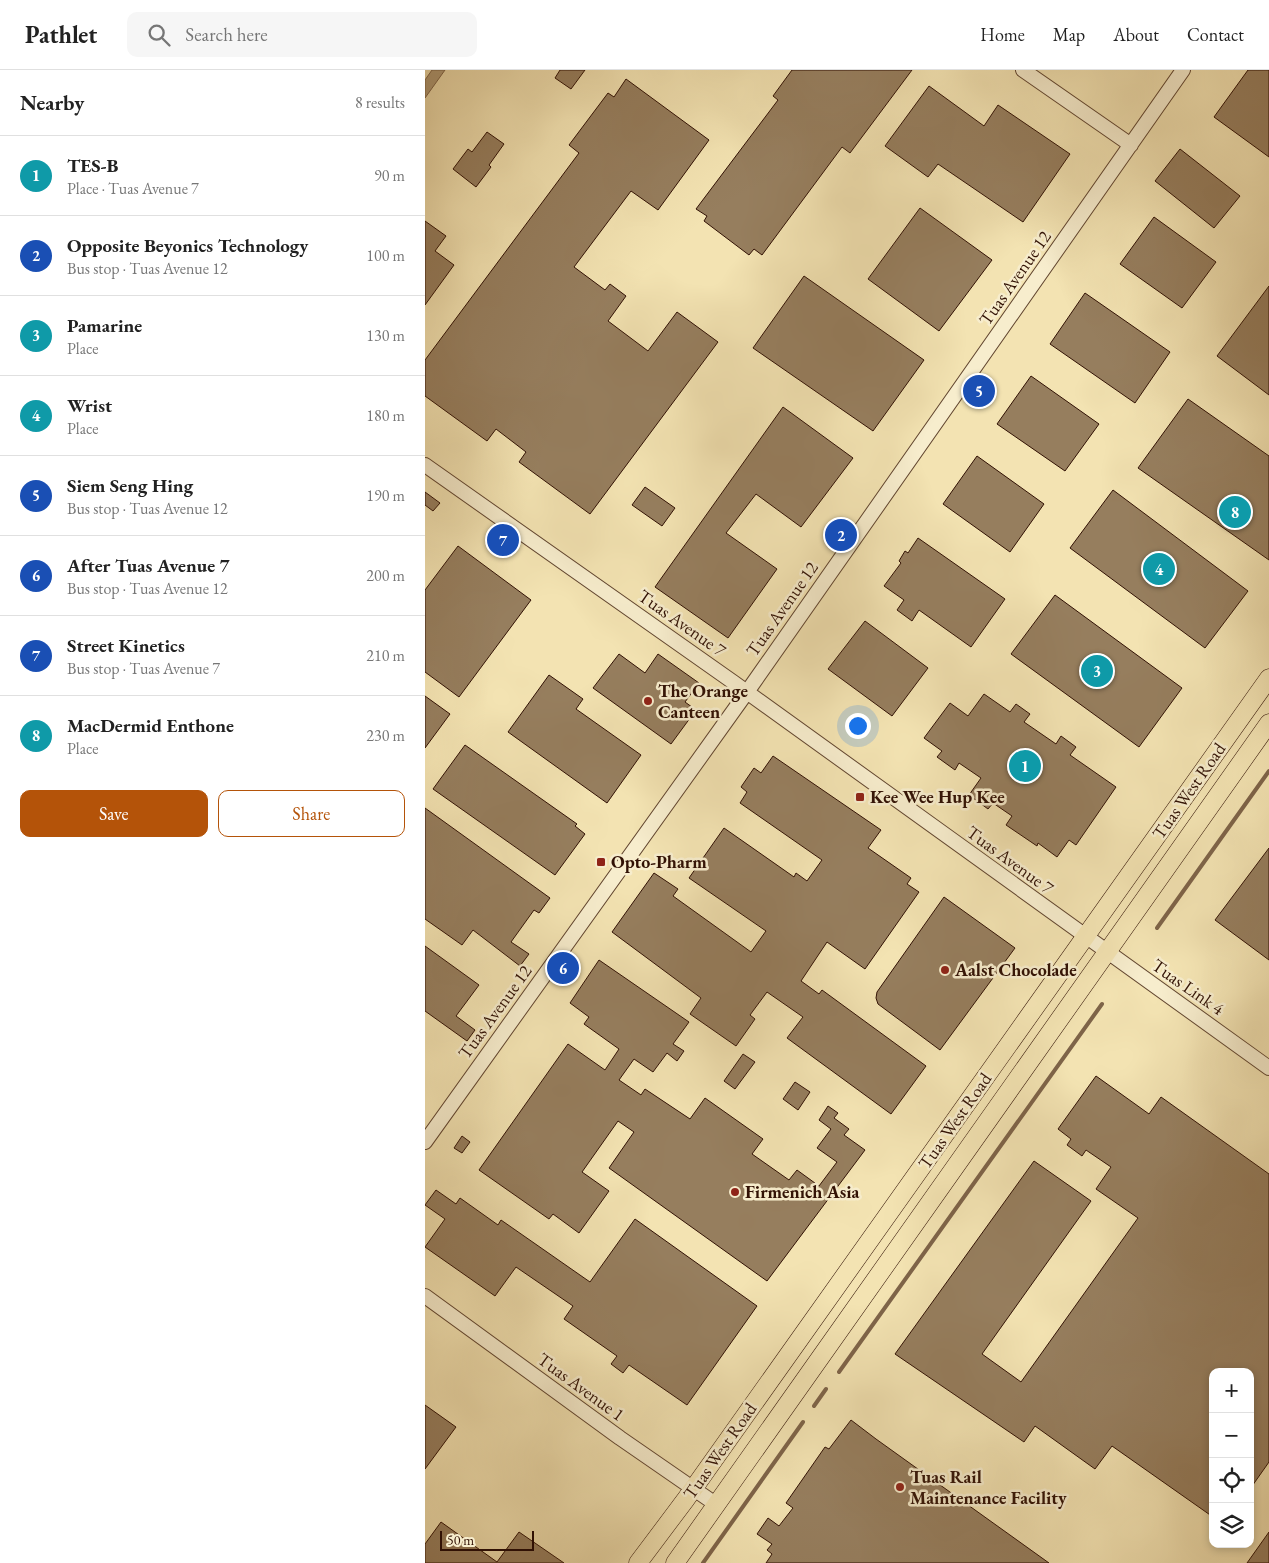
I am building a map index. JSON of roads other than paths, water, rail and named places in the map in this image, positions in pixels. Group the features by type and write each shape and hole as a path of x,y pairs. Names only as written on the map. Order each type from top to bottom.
{"main road":[{"name":"Tuas West Road","path":"638,1563 693,1490 1269,678"},
{"name":"Tuas West Road","path":"675,1563 1269,723"}],"street":[{"path":"1023,70 1131,145"},
{"name":"Tuas Avenue 12","path":"425,1142 747,692 1183,70"},
{"name":"Tuas Avenue 7","path":"425,465 747,692 1085,937"},
{"name":"Tuas Link 4","path":"1085,937 1269,1068"},
{"name":"Tuas Avenue 1","path":"425,1296 693,1490 717,1505"}],"waterway":[{"path":"1157,928 1269,771"},
{"path":"839,1372 1102,1004"},
{"path":"814,1406 826,1389"},
{"path":"703,1563 803,1422"}],"place":[{"name":"Siem Seng Hing","path":"979,391"},
{"name":"MacDermid Enthone","path":"1235,512"},
{"name":"Opposite Beyonics Technology","path":"841,535"},
{"name":"Street Kinetics","path":"503,540"},
{"name":"Wrist","path":"1159,569"},
{"name":"Pamarine","path":"1097,671"},
{"name":"The Orange Canteen","path":"648,701"},
{"name":"TES-B","path":"1025,766"},
{"name":"Kee Wee Hup Kee","path":"860,797"},
{"name":"Opto-Pharm","path":"601,862"},
{"name":"After Tuas Avenue 7","path":"563,968"},
{"name":"Aalst Chocolade","path":"945,970"},
{"name":"Firmenich Asia","path":"735,1192"},
{"name":"Tuas Rail Maintenance Facility","path":"900,1487"}]}
